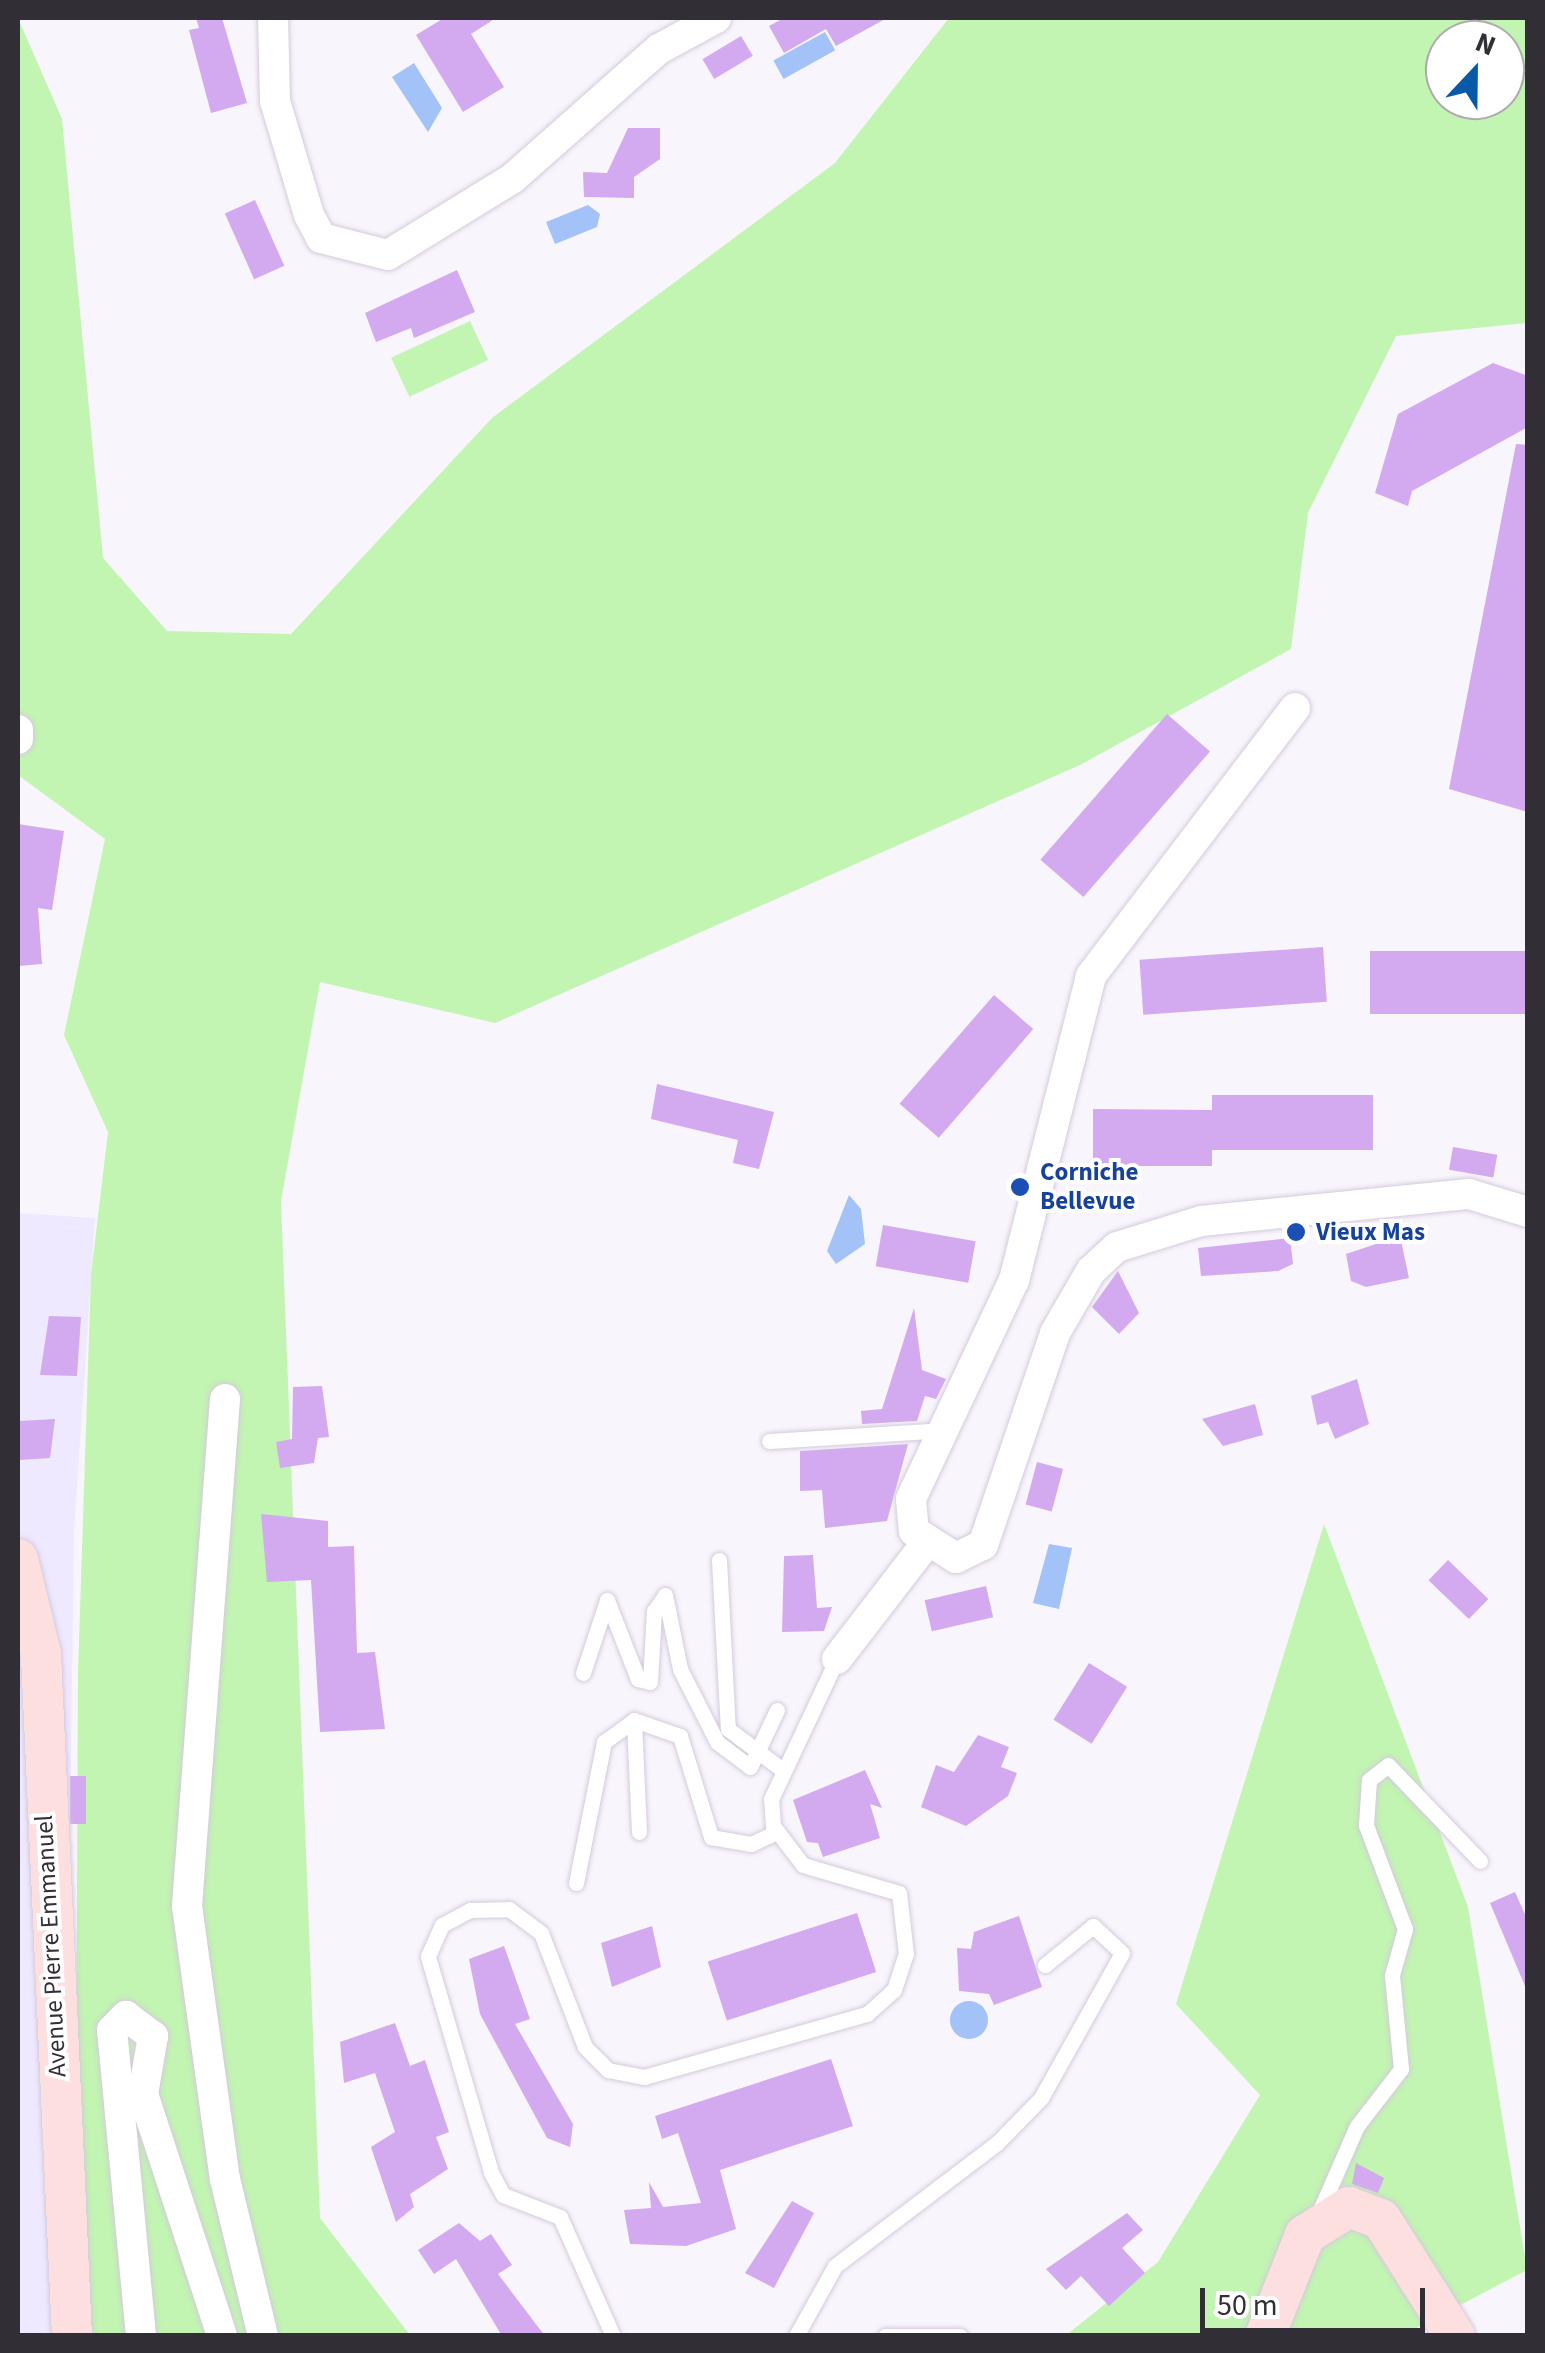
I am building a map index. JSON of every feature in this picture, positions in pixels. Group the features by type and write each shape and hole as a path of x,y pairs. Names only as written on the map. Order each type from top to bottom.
{"street":[{"path":"273,18 275,101 309,216 321,238 388,255 513,178 659,49 716,18"},
{"path":"924,1546 911,1499 1014,1280 1090,976 1294,708"},
{"path":"18,730 18,739"},
{"path":"924,1546 956,1558 983,1545 1055,1333 1091,1271 1118,1247 1201,1221 1469,1194 1528,1212"},
{"path":"225,1399 187,1906 225,2179 264,2336"},
{"path":"836,1659 924,1546"},
{"name":"Avenue Pierre Emmanuel","path":"18,1559 41,1654 30,1708 72,2336"},
{"path":"141,2336 112,2030 126,2016 153,2036 143,2094 222,2336"},
{"path":"1265,2336 1294,2254 1316,2221 1349,2207 1381,2218 1455,2336"}],"lane":[{"path":"769,1440 946,1430"},
{"path":"719,1560 728,1729 758,1756 784,1771"},
{"path":"583,1673 607,1600 638,1679 650,1682 654,1611 666,1596 680,1669 716,1742 750,1767 777,1710"},
{"path":"613,2336 560,2217 503,2194 492,2172 428,1956 442,1925 470,1910 509,1909 541,1933 584,2047 608,2070 644,2078 866,2014 894,1990 906,1954 899,1893 803,1865 776,1834 771,1799 836,1659"},
{"path":"634,1720 680,1736 711,1837 751,1844 776,1834"},
{"path":"634,1720 638,1832"},
{"path":"576,1883 604,1742 634,1720"},
{"path":"1316,2221 1357,2126 1402,2069 1392,1975 1405,1929 1366,1825 1369,1780 1388,1765 1480,1861"},
{"path":"796,2336 834,2266 998,2144 1041,2098 1122,1953 1093,1926 1045,1965"},
{"path":"885,2336 960,2336"}],"shaded area":[{"path":"18,1213 95,1218 74,1531 63,2336 18,2335"}],"green space":[{"path":"18,18 62,119 103,558 167,631 291,634 492,418 835,163 949,18 1527,18 1527,323 1396,336 1308,513 1291,649 1080,765 495,1023 320,982 281,1201 320,2218 410,2335 75,2335 78,1672 91,1275 108,1132 64,1035 105,839 18,775"},
{"path":"470,321 488,360 409,397 391,358"},
{"path":"1324,1524 1468,1907 1527,2270 1403,2335 1065,2336 1158,2262 1260,2095 1176,2004"}],"water":[{"path":"825,32 835,50 784,79 773,61"},
{"path":"414,63 442,108 428,132 392,77"},
{"path":"588,205 600,214 597,227 555,244 546,222"},
{"path":"849,1195 861,1209 865,1244 836,1264 827,1251"},
{"path":"1049,1544 1072,1548 1059,1609 1033,1603"},
{"path":"969,2001 982,2007 988,2020 982,2033 969,2039 956,2033 950,2020 956,2007"}],"building":[{"path":"196,18 222,18 247,103 211,113 189,30 199,28"},
{"path":"444,18 496,18 471,34 504,87 463,112 416,35"},
{"path":"784,18 887,18 836,46 826,29 784,53 769,26"},
{"path":"741,36 753,56 714,79 702,59"},
{"path":"628,128 660,128 660,159 634,177 634,198 584,197 583,172 607,173"},
{"path":"255,200 284,266 254,279 225,213"},
{"path":"457,270 475,312 414,338 411,328 376,342 365,313"},
{"path":"1493,363 1528,376 1528,427 1412,491 1408,506 1375,493 1398,414"},
{"path":"1516,444 1528,445 1528,812 1449,789"},
{"path":"1167,714 1210,751 1083,897 1040,860"},
{"path":"18,824 64,831 52,910 38,908 42,964 18,966"},
{"path":"1323,947 1327,1002 1143,1015 1139,960"},
{"path":"1370,951 1528,951 1528,1014 1370,1014"},
{"path":"994,995 1033,1029 939,1138 900,1104"},
{"path":"657,1084 774,1112 759,1169 733,1163 738,1140 651,1119"},
{"path":"1212,1095 1373,1095 1373,1150 1212,1150 1212,1166 1093,1166 1093,1109 1212,1110"},
{"path":"1453,1147 1497,1155 1493,1177 1449,1170"},
{"path":"883,1225 976,1241 968,1283 876,1266"},
{"path":"1400,1236 1409,1278 1366,1287 1351,1281 1346,1254"},
{"path":"1290,1238 1293,1264 1278,1271 1201,1276 1198,1248"},
{"path":"1118,1271 1139,1313 1119,1334 1092,1307"},
{"path":"914,1308 922,1370 946,1379 936,1399 925,1396 917,1421 862,1424 861,1411 882,1409"},
{"path":"49,1316 81,1317 77,1376 40,1375"},
{"path":"1357,1379 1369,1424 1335,1439 1328,1422 1317,1425 1311,1396"},
{"path":"322,1386 329,1437 318,1438 314,1463 280,1468 276,1442 292,1439 293,1387"},
{"path":"1255,1404 1263,1435 1223,1446 1202,1419"},
{"path":"55,1419 50,1458 20,1460 19,1421"},
{"path":"908,1444 887,1521 825,1528 822,1490 800,1491 800,1451"},
{"path":"1037,1462 1063,1469 1052,1511 1026,1505"},
{"path":"261,1514 328,1521 328,1547 354,1546 357,1653 375,1652 385,1729 320,1732 311,1580 267,1582"},
{"path":"813,1555 817,1608 832,1607 824,1631 782,1632 784,1556"},
{"path":"1448,1560 1488,1599 1469,1619 1429,1580"},
{"path":"986,1586 993,1617 932,1631 925,1600"},
{"path":"1089,1663 1127,1687 1092,1744 1053,1720"},
{"path":"978,1735 1009,1747 1001,1767 1017,1773 1008,1796 966,1826 921,1807 936,1765 954,1772"},
{"path":"865,1770 882,1808 870,1804 880,1838 823,1857 818,1843 807,1842 793,1800"},
{"path":"70,1776 86,1776 86,1824 70,1824"},
{"path":"1515,1892 1528,1921 1527,1991 1490,1903"},
{"path":"857,1913 876,1972 727,2020 708,1962"},
{"path":"1019,1916 1042,1987 994,2005 989,1994 959,1991 957,1948 971,1949 974,1932"},
{"path":"652,1926 661,1967 612,1987 601,1943"},
{"path":"504,1946 530,2019 515,2024 573,2124 570,2147 547,2138 480,2014 469,1959"},
{"path":"395,2023 410,2066 425,2060 449,2132 436,2137 448,2169 410,2194 414,2207 396,2222 371,2147 395,2132 375,2073 344,2083 340,2042"},
{"path":"831,2059 853,2126 720,2170 736,2229 686,2246 630,2244 624,2210 651,2208 649,2182 663,2207 701,2203 678,2133 662,2139 655,2116"},
{"path":"1356,2163 1384,2178 1378,2193 1352,2184"},
{"path":"792,2201 814,2213 774,2288 745,2273"},
{"path":"1127,2213 1143,2230 1122,2248 1145,2273 1109,2306 1081,2276 1066,2290 1046,2269"},
{"path":"459,2223 480,2241 491,2234 512,2265 498,2274 545,2336 502,2336 456,2259 434,2274 418,2250"}],"place":[{"name":"Corniche Bellevue","path":"1020,1187"},
{"name":"Vieux Mas","path":"1296,1232"}]}
